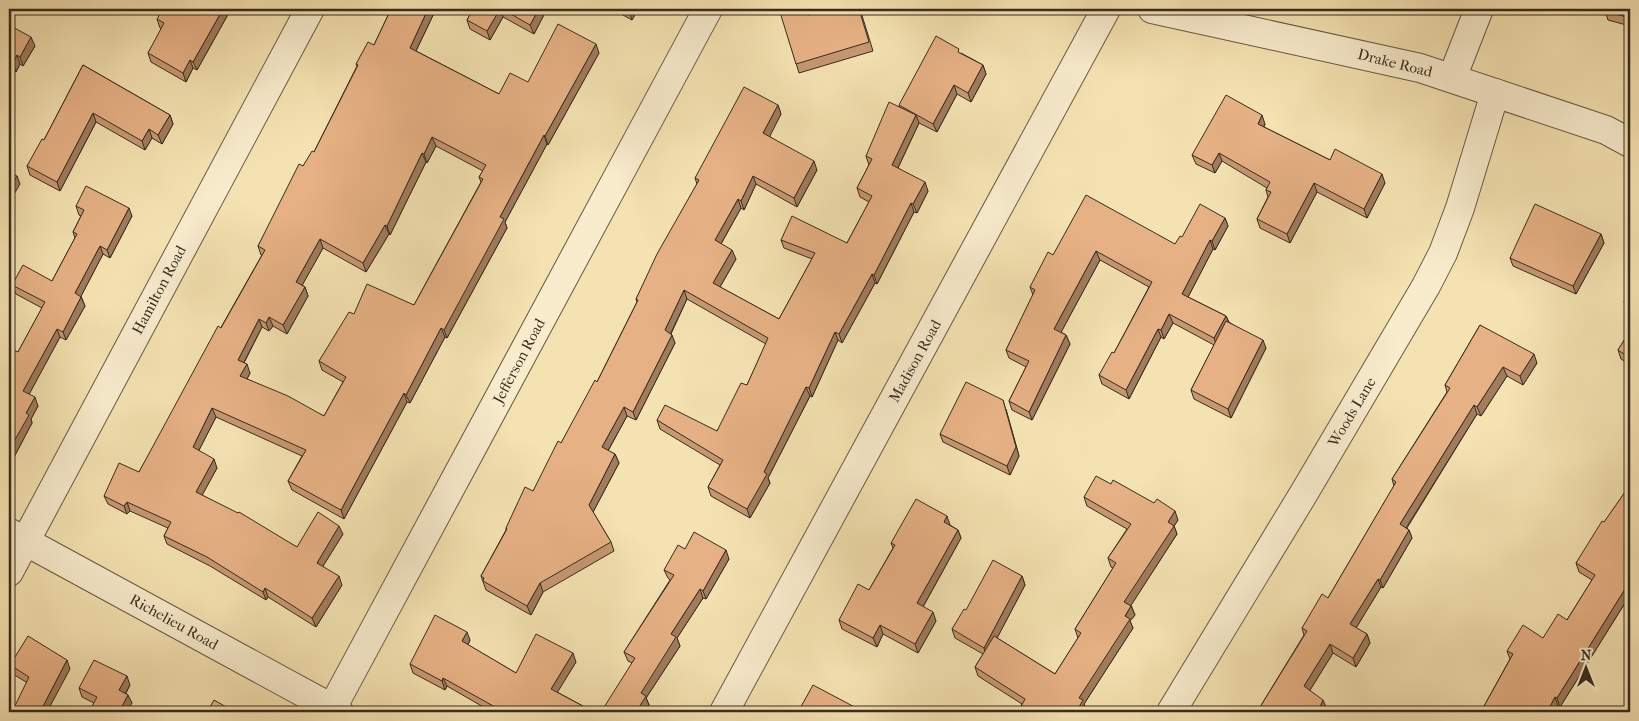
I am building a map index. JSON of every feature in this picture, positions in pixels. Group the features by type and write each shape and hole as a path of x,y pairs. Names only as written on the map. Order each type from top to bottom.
{"street":[{"name":"Hamilton Road","path":"9,572 17,537 310,9"},
{"name":"Jefferson Road","path":"334,711 708,9"},
{"name":"Madison Road","path":"724,712 1106,9"},
{"name":"Drake Road","path":"1152,9 1420,68 1606,130 1630,143"},
{"path":"1452,78 1479,9"},
{"name":"Woods Lane","path":"1171,712 1304,494 1426,286 1443,253 1460,208 1495,93"},
{"name":"Richelieu Road","path":"17,537 334,711"}],"building":[{"path":"163,9 223,9 193,62 190,60 183,73 148,53 164,23 157,19"},
{"path":"391,9 428,9 410,48 499,94 510,73 528,82 558,24 596,44 500,217 504,219 444,330 441,328 406,395 404,393 341,510 288,481 306,450 212,408 193,447 214,459 196,492 239,512 297,547 318,512 339,526 317,563 339,576 312,618 265,588 263,592 207,557 164,536 171,522 127,502 124,506 104,496 119,463 139,472 218,326 221,328 265,250 258,246 299,164 303,166 312,151 314,152 368,42 374,45","holes":["432,137 486,165 479,177 483,179 414,305 367,284 354,314 349,312 319,361 346,377 324,416 288,396 240,376 247,364 238,360 259,319 266,323 269,317 283,325 305,287 296,282 320,239 363,263 385,225 387,226 422,153 424,154"]},
{"path":"473,9 500,9 487,31 467,20"},
{"path":"502,9 539,9 530,25"},
{"path":"779,9 806,9 808,15 829,9 859,9 869,42 796,64"},
{"path":"1606,9 1630,9 1630,18 1605,11"},
{"path":"9,25 31,37 20,57 17,55 13,63 9,61"},
{"path":"936,36 959,49 958,52 983,65 968,93 954,85 933,124 899,105"},
{"path":"83,65 170,115 158,135 149,129 142,141 93,113 57,182 27,166 42,139 44,140"},
{"path":"744,87 778,105 763,133 814,161 794,198 753,176 741,201 738,199 715,240 732,250 713,283 779,319 815,253 781,240 792,216 847,243 872,196 857,188 872,159 866,156 889,102 916,115 892,165 925,182 913,204 911,203 874,275 872,274 839,334 835,332 809,388 806,387 764,472 767,474 747,509 708,487 723,460 657,420 665,405 717,431 741,383 747,385 768,338 684,290 665,330 672,335 633,412 624,407 602,447 615,454 589,505 611,542 540,583 527,606 483,581 484,578 481,576 507,529 525,487 533,491 558,441 561,443 595,380 597,382 638,300 636,299 657,254 699,180 695,178"},
{"path":"1226,95 1262,115 1258,124 1330,160 1335,149 1382,174 1364,209 1314,183 1287,234 1257,219 1271,192 1266,190 1270,182 1219,153 1212,165 1192,155"},
{"path":"9,171 17,176 9,189"},
{"path":"86,186 129,208 107,250 100,246 75,293 81,297 63,332 57,329 23,391 35,397 26,413 29,415 9,450 9,353 11,349 18,352 45,302 12,285 23,265 52,281 77,234 73,232 84,210 76,206"},
{"path":"1086,195 1175,244 1180,236 1182,237 1200,204 1225,218 1212,241 1210,240 1182,294 1226,316 1214,338 1169,314 1161,330 1158,329 1126,390 1099,375 1112,352 1114,353 1152,282 1096,251 1054,329 1066,335 1029,412 1009,401 1029,361 1006,350 1035,290 1030,287 1048,252 1053,255"},
{"path":"1535,204 1601,234 1573,286 1510,258"},
{"path":"1630,294 1630,307 1624,302"},
{"path":"1226,321 1263,340 1228,409 1191,390"},
{"path":"1480,325 1534,354 1520,376 1503,367 1477,407 1474,405 1400,524 1409,530 1380,580 1378,579 1350,624 1367,634 1353,658 1330,644 1304,686 1323,700 1320,707 1325,710 1324,712 1257,712 1307,631 1302,628 1322,594 1328,598 1396,482 1392,479 1450,388 1445,385"},
{"path":"1630,331 1630,358 1618,350"},
{"path":"966,382 1003,400 1016,447 1007,466 940,434"},
{"path":"1096,476 1111,484 1113,480 1154,503 1157,499 1175,511 1168,522 1174,526 1124,602 1131,606 1125,616 1130,619 1079,698 1083,700 1076,712 1018,712 1025,699 975,667 994,636 1055,674 1081,633 1075,629 1116,563 1108,558 1131,524 1084,497"},
{"path":"1630,485 1630,581 1557,698 1555,697 1547,712 1486,712 1487,710 1483,708 1513,654 1507,651 1523,625 1543,638 1558,614 1567,620 1595,575 1576,563 1602,521 1604,522"},
{"path":"916,499 947,516 944,522 958,530 917,603 933,612 915,644 880,625 873,638 839,620 858,584 869,590 895,545 891,543"},
{"path":"694,532 726,550 703,591 700,589 671,634 676,637 641,693 646,696 636,712 601,712 635,658 624,652 674,575 664,570 678,545 685,549"},
{"path":"993,560 1022,576 984,648 952,629 964,609 966,610"},
{"path":"435,615 467,632 462,641 516,673 536,634 573,653 551,689 594,712 504,712 443,678 442,681 410,664"},
{"path":"28,636 67,660 40,712 12,712 29,677 10,665"},
{"path":"94,660 127,676 119,690 128,695 119,712 89,712 97,697 79,688"},
{"path":"813,685 864,712 798,712"},
{"path":"214,700 235,712 207,712"}]}
